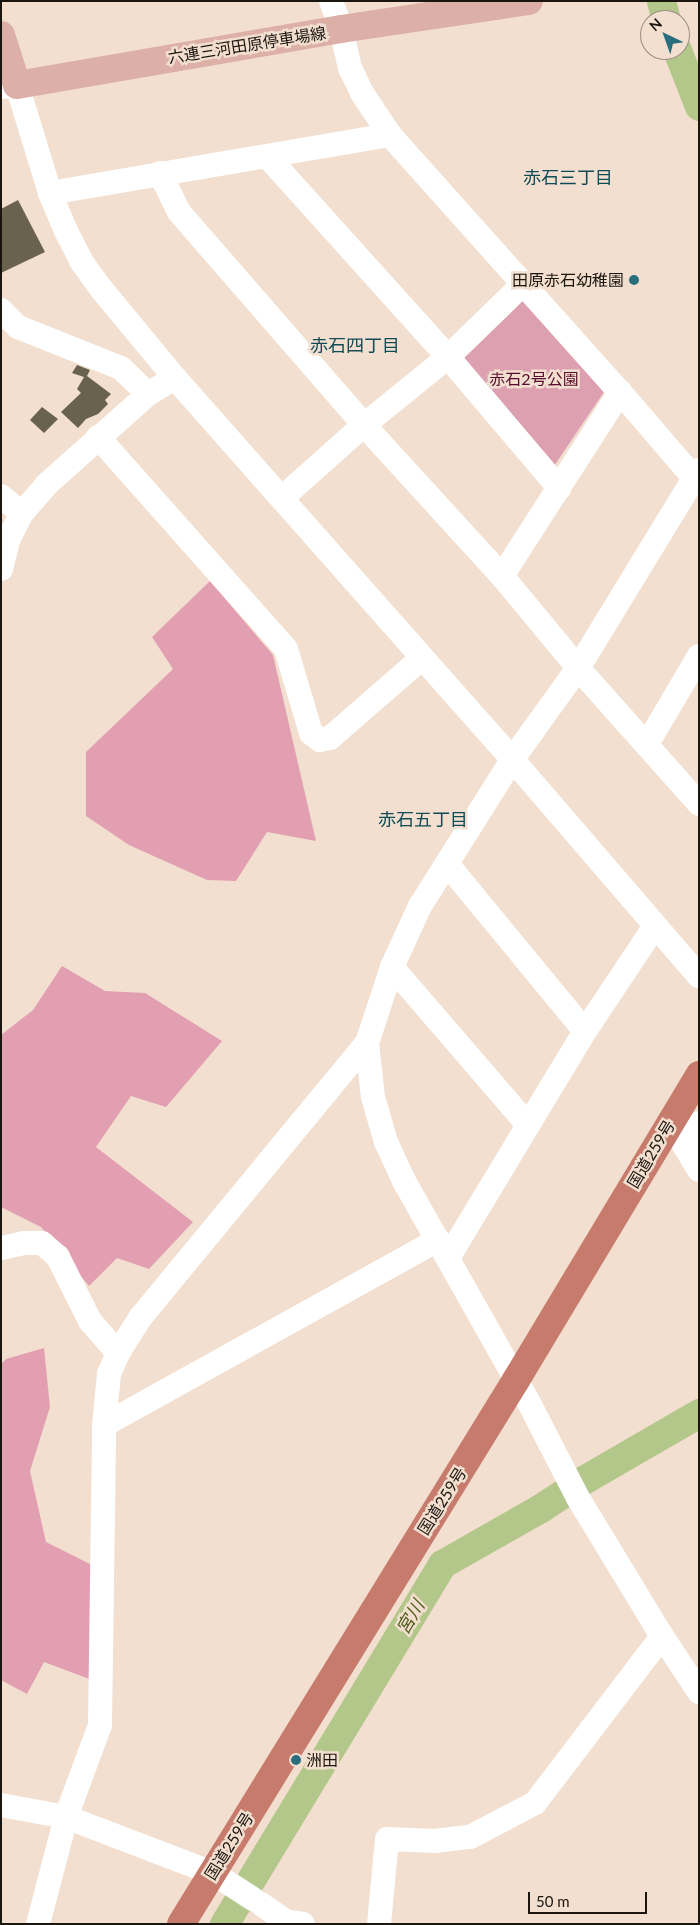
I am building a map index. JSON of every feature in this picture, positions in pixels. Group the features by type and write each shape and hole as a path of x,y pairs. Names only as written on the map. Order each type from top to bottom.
{"highway":[{"name":"国道259号","path":"181,1924 221,1878 516,1380 699,1076"}],"main road":[{"name":"六連三河田原停車場線","path":"9,86 341,29 529,1"},
{"path":"1,35 9,86"}],"street":[{"path":"38,1924 66,1818 100,1725 104,1425 109,1374 118,1353 140,1318 367,1043 392,967 420,906 448,865 512,760 578,668 696,474 522,285 390,136 362,94 350,68 341,29 331,1"},
{"path":"9,86 66,230 82,261 103,291 175,378 512,760 699,976"},
{"path":"50,193 160,173 390,136"},
{"path":"267,156 448,357 559,488"},
{"path":"160,173 179,212 364,425 502,576 578,668 699,804"},
{"path":"282,498 364,425 448,357 522,285"},
{"path":"1,310 18,327 121,368 148,394"},
{"path":"1,568 9,538 22,512 46,485 148,394 175,378"},
{"path":"502,576 620,392"},
{"path":"98,437 286,648 311,733 320,740 330,738 421,659"},
{"path":"1,496 22,512"},
{"path":"647,744 699,656"},
{"path":"448,865 585,1031"},
{"path":"104,1425 443,1249 656,926"},
{"path":"392,967 527,1124"},
{"path":"367,1043 373,1097 386,1142 404,1181 516,1380 578,1498 662,1636 699,1692"},
{"path":"699,1123 684,1145 699,1170"},
{"path":"1,1248 24,1243 42,1243 58,1257 90,1321 118,1353"},
{"path":"379,1924 386,1839 435,1841 470,1837 535,1804 662,1636"},
{"path":"1,1805 66,1818 221,1878 285,1921 303,1924"}],"green space":[{"name":"赤石2号公園","path":"525,298 604,392 552,469 457,358"}],"shaded area":[{"path":"210,581 273,655 316,841 267,832 236,881 207,880 129,845 86,816 86,752 173,669 152,637"},
{"path":"62,966 105,991 145,993 222,1041 166,1107 131,1096 96,1147 193,1222 149,1269 117,1258 89,1286 41,1227 1,1207 1,1035 33,1010"},
{"path":"44,1348 50,1407 30,1471 46,1542 92,1565 92,1680 44,1662 27,1694 1,1680 1,1364 6,1359"}],"building":[{"path":"18,200 45,252 1,273 1,209"},
{"path":"77,365 90,370 87,376 111,394 105,400 108,404 98,414 86,419 78,428 61,412 81,393 77,389 84,377 72,373"},
{"path":"42,407 58,419 44,433 30,420"}],"waterway":[{"path":"661,1 663,10"},
{"path":"681,60 699,106"},
{"name":"宮川","path":"224,1924 442,1564 539,1509 585,1479 699,1413"}],"place":[{"name":"田原赤石幼稚園","path":"634,280"},
{"name":"洲田","path":"296,1760"}],"district":[{"name":"赤石三丁目","path":"568,177"},
{"name":"赤石四丁目","path":"355,345"},
{"name":"赤石五丁目","path":"423,819"}]}
